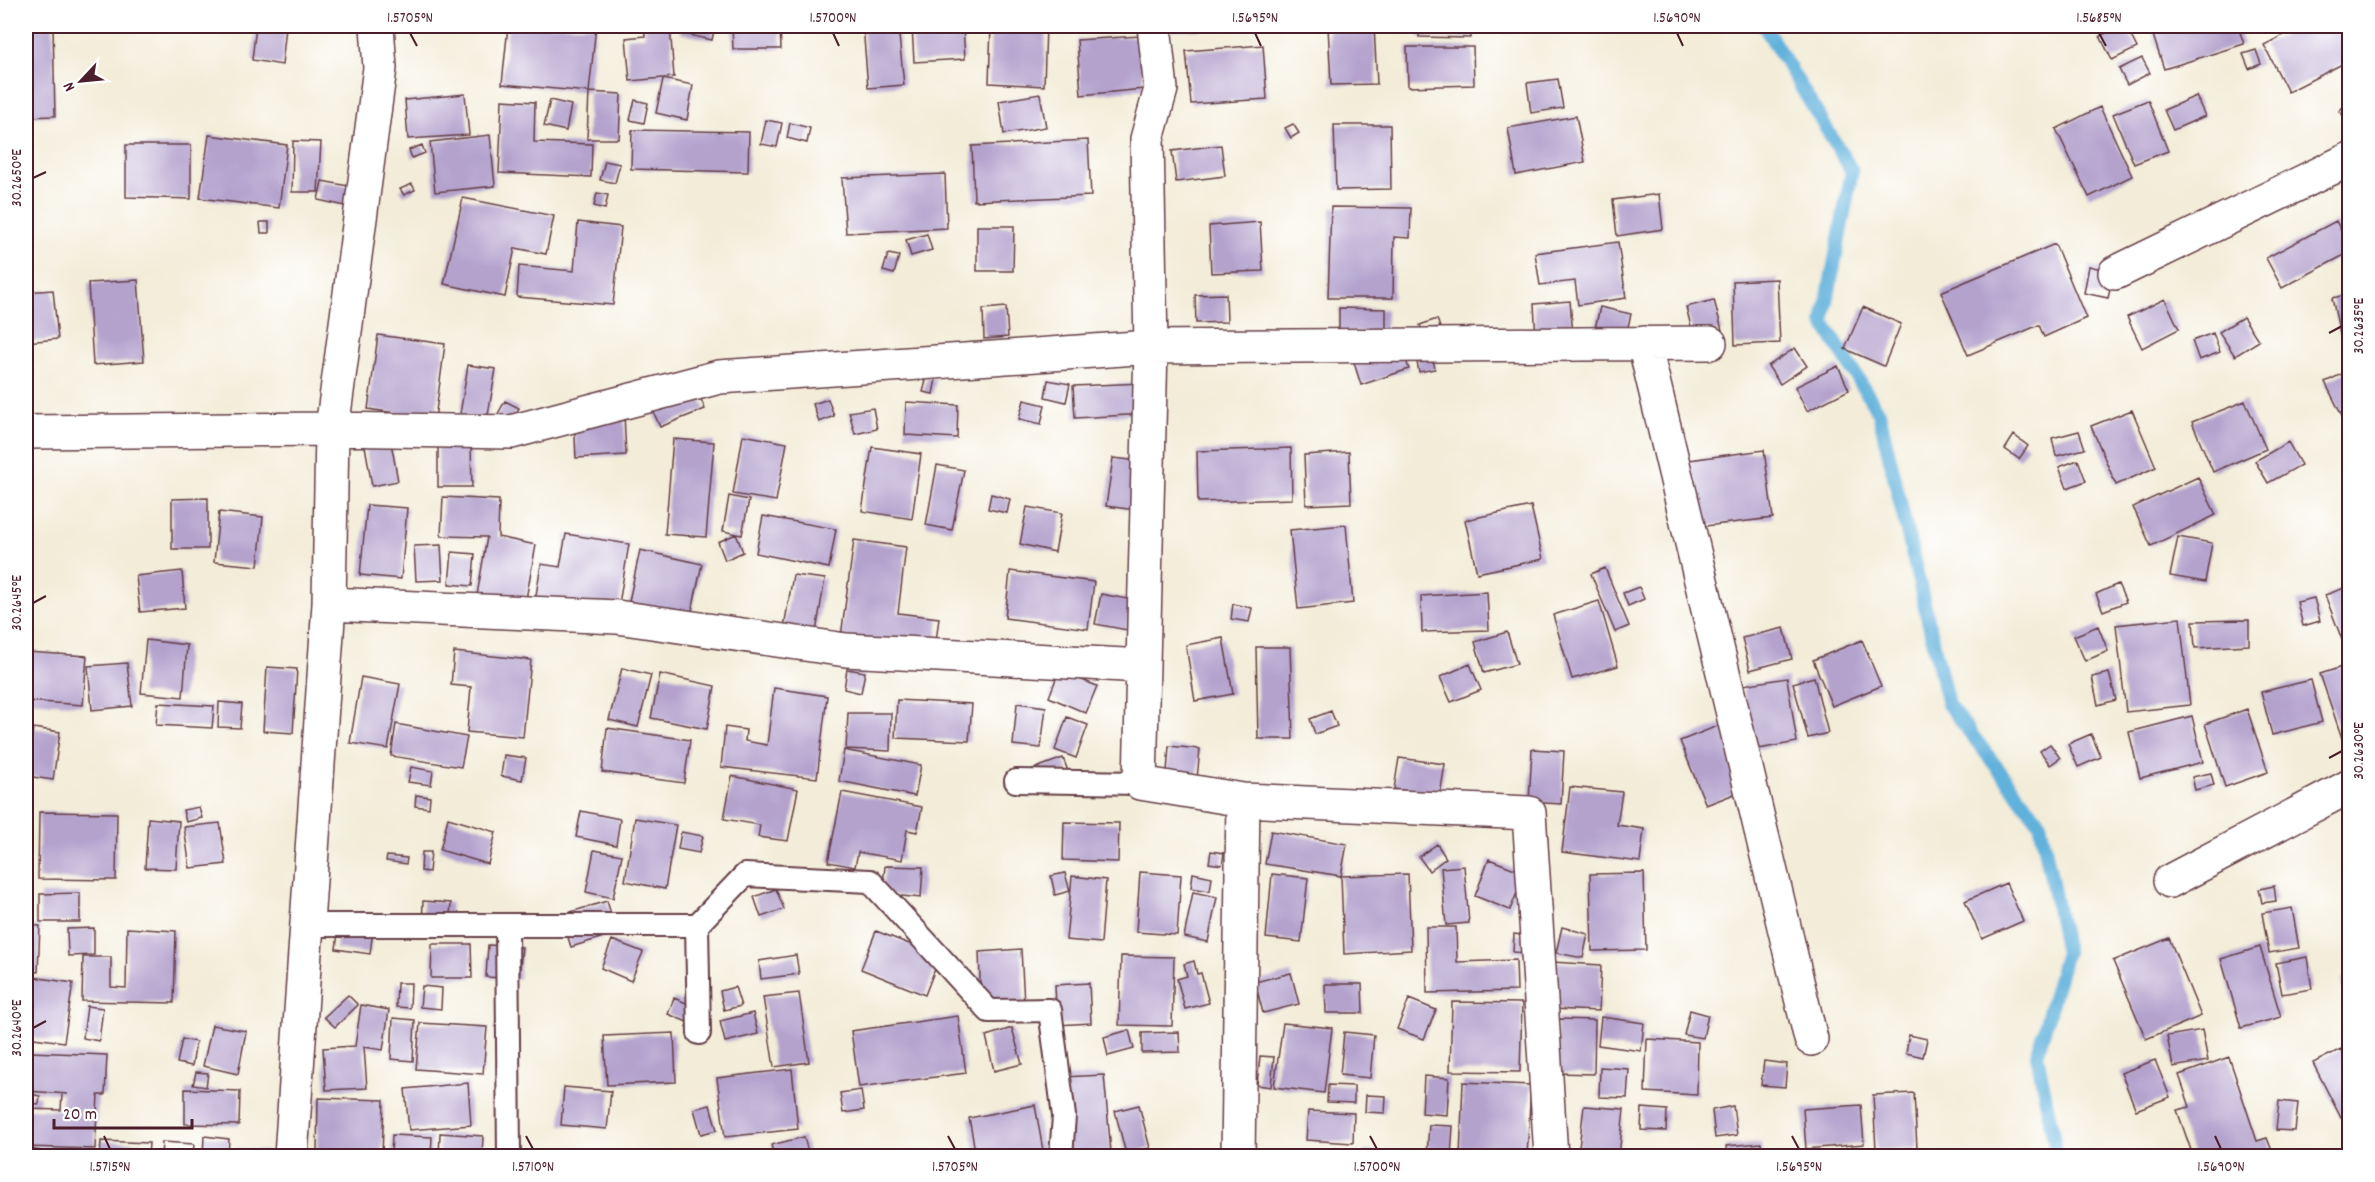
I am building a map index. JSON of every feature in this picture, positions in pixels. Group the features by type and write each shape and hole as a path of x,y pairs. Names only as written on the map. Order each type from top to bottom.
{"street":[{"path":"291,1156 330,604 332,429 380,68 377,26"},
{"path":"1154,26 1161,89 1147,140 1151,347 1140,783 1243,800 1529,813 1551,1156"},
{"path":"2115,273 2349,159"},
{"path":"1644,343 1811,1039"},
{"path":"26,432 332,429 510,432 718,377 1151,347 1710,343"},
{"path":"330,604 617,617 846,650 1143,666"},
{"path":"2170,881 2349,786"},
{"path":"1238,1156 1243,800"}],"lane":[{"path":"1016,781 1140,783"},
{"path":"699,1034 697,925 745,875 870,881 990,1011 1050,1010 1064,1116 1061,1156"},
{"path":"306,924 697,925"},
{"path":"507,925 509,1156"}],"building":[{"path":"26,26 53,26 55,116 26,117"},
{"path":"256,26 286,27 282,65 252,60"},
{"path":"508,26 596,26 589,92 502,84"},
{"path":"644,26 670,26 674,77 630,81 626,38 645,36"},
{"path":"681,26 715,26 712,40 680,33"},
{"path":"732,26 780,26 781,49 733,49"},
{"path":"863,26 898,26 904,85 868,88"},
{"path":"912,26 963,26 965,59 914,62"},
{"path":"991,26 1046,26 1044,86 989,83"},
{"path":"1166,26 1200,26 1200,30 1166,31"},
{"path":"1328,26 1374,26 1377,84 1331,85"},
{"path":"1419,26 1470,26 1470,38 1419,37"},
{"path":"1503,26 1539,26 1505,34"},
{"path":"2118,26 2126,26 2137,48 2112,60 2100,36"},
{"path":"2150,26 2238,26 2244,44 2164,69"},
{"path":"2301,26 2350,26 2350,60 2288,92 2264,45"},
{"path":"1140,36 1144,89 1081,95 1077,40"},
{"path":"1263,45 1267,99 1191,104 1186,51"},
{"path":"1407,47 1473,47 1474,85 1408,87"},
{"path":"2256,50 2261,64 2249,69 2243,54"},
{"path":"2142,58 2150,73 2127,85 2119,69"},
{"path":"663,79 693,85 687,120 656,113"},
{"path":"1558,79 1563,108 1531,113 1527,83"},
{"path":"589,92 621,94 619,139 587,139"},
{"path":"465,94 469,135 408,139 405,100"},
{"path":"1040,94 1046,127 1004,134 999,101"},
{"path":"2196,96 2205,116 2173,130 2164,110"},
{"path":"502,100 535,102 534,142 592,144 591,177 499,173"},
{"path":"550,100 571,105 566,131 544,126"},
{"path":"635,100 648,103 644,123 630,120"},
{"path":"2148,100 2168,151 2134,164 2113,114"},
{"path":"2350,100 2350,122 2339,111"},
{"path":"2100,107 2132,176 2089,197 2056,129"},
{"path":"1576,116 1585,162 1516,175 1508,128"},
{"path":"766,120 782,123 777,147 761,144"},
{"path":"790,123 810,128 807,143 787,138"},
{"path":"1293,124 1299,133 1291,138 1285,128"},
{"path":"1334,125 1390,125 1391,189 1336,190"},
{"path":"632,130 749,132 748,172 631,169"},
{"path":"209,135 287,145 279,208 200,198"},
{"path":"490,135 495,186 435,192 430,142"},
{"path":"1088,140 1091,196 974,201 972,146"},
{"path":"293,141 321,142 318,192 292,192"},
{"path":"126,145 191,145 191,199 126,197"},
{"path":"422,145 425,153 412,158 409,150"},
{"path":"1221,145 1225,176 1176,182 1172,151"},
{"path":"605,161 620,164 615,183 600,180"},
{"path":"945,174 947,228 846,233 842,178"},
{"path":"322,181 354,187 350,207 318,200"},
{"path":"412,184 415,190 404,195 400,189"},
{"path":"597,193 608,195 605,209 594,206"},
{"path":"1659,194 1663,229 1617,236 1613,200"},
{"path":"463,198 554,216 546,254 515,248 505,297 444,284"},
{"path":"1331,207 1411,208 1410,238 1394,237 1393,298 1328,298"},
{"path":"2336,221 2350,247 2350,252 2282,288 2266,258"},
{"path":"260,222 269,222 269,233 261,233"},
{"path":"578,222 621,227 613,305 517,297 519,266 574,271"},
{"path":"1260,222 1263,271 1211,273 1209,226"},
{"path":"977,226 1014,226 1013,271 977,271"},
{"path":"927,234 932,250 911,256 906,240"},
{"path":"1618,242 1626,298 1578,305 1575,281 1540,285 1535,253"},
{"path":"2055,244 2086,318 2044,337 2039,325 1968,355 1941,292"},
{"path":"888,254 899,256 894,274 883,271"},
{"path":"2089,266 2114,272 2108,298 2084,293"},
{"path":"1777,279 1780,343 1735,345 1733,281"},
{"path":"138,280 144,361 93,365 88,283"},
{"path":"53,290 58,339 26,342 26,292"},
{"path":"1226,294 1227,322 1196,323 1195,295"},
{"path":"2350,294 2350,332 2340,334 2332,298"},
{"path":"2165,299 2179,329 2142,348 2127,317"},
{"path":"1714,300 1722,330 1694,338 1686,307"},
{"path":"1570,301 1573,335 1536,339 1534,304"},
{"path":"1006,307 1008,337 984,339 983,309"},
{"path":"1600,307 1631,314 1625,339 1594,333"},
{"path":"1863,307 1901,324 1884,366 1845,349"},
{"path":"1339,308 1386,309 1386,332 1339,332"},
{"path":"2243,317 2259,341 2235,356 2219,332"},
{"path":"1437,319 1443,336 1426,342 1420,325"},
{"path":"2213,333 2220,352 2199,360 2192,341"},
{"path":"378,335 445,344 435,419 368,409"},
{"path":"1398,335 1409,369 1361,385 1350,350"},
{"path":"1795,348 1807,366 1780,384 1768,366"},
{"path":"1431,349 1435,369 1419,372 1415,352"},
{"path":"468,365 496,369 485,432 458,427"},
{"path":"1838,366 1849,390 1807,411 1795,387"},
{"path":"2350,370 2350,415 2343,418 2325,382"},
{"path":"927,377 936,379 933,394 923,392"},
{"path":"1048,380 1070,384 1066,402 1045,397"},
{"path":"1143,383 1145,414 1075,418 1073,386"},
{"path":"696,387 705,409 660,427 651,406"},
{"path":"828,399 834,416 819,422 813,404"},
{"path":"1024,400 1045,405 1041,424 1019,419"},
{"path":"505,401 519,408 503,438 489,430"},
{"path":"2245,401 2266,449 2213,472 2192,422"},
{"path":"906,402 958,405 957,438 905,435"},
{"path":"873,408 877,429 855,434 849,412"},
{"path":"2132,410 2156,467 2116,485 2091,426"},
{"path":"624,414 626,455 576,458 574,417"},
{"path":"2079,431 2085,449 2056,456 2052,438"},
{"path":"743,435 787,443 776,501 733,494"},
{"path":"2014,435 2028,446 2019,459 2005,449"},
{"path":"673,439 714,442 706,537 665,534"},
{"path":"391,442 398,481 372,486 365,446"},
{"path":"2288,442 2301,465 2268,483 2255,461"},
{"path":"438,445 471,445 472,487 438,487"},
{"path":"872,447 921,454 912,519 862,511"},
{"path":"1291,448 1292,499 1198,502 1197,451"},
{"path":"1764,450 1773,518 1697,527 1689,460"},
{"path":"1349,452 1351,503 1306,505 1304,455"},
{"path":"1113,458 1148,462 1143,511 1106,506"},
{"path":"2078,460 2086,481 2067,488 2059,467"},
{"path":"937,465 964,470 952,530 926,525"},
{"path":"2198,477 2216,515 2151,546 2133,507"},
{"path":"991,494 1010,499 1007,513 988,509"},
{"path":"729,496 749,500 742,535 723,531"},
{"path":"443,497 499,500 498,537 536,545 524,610 476,601 487,537 441,536"},
{"path":"208,498 208,549 172,549 172,499"},
{"path":"367,505 407,508 401,579 360,575"},
{"path":"1531,506 1543,559 1477,573 1465,520"},
{"path":"1027,507 1062,513 1055,552 1020,544"},
{"path":"219,512 263,517 258,566 214,562"},
{"path":"763,516 836,529 829,568 756,553"},
{"path":"1346,525 1353,603 1298,609 1290,530"},
{"path":"566,534 629,544 616,622 534,608 541,564 560,567"},
{"path":"736,534 743,552 725,560 718,542"},
{"path":"2178,537 2212,543 2205,582 2170,576"},
{"path":"854,540 906,547 898,613 939,618 933,664 839,651"},
{"path":"441,545 443,580 416,581 414,546"},
{"path":"640,550 702,564 687,634 625,620"},
{"path":"452,552 475,554 472,586 449,584"},
{"path":"1605,568 1629,626 1615,632 1591,574"},
{"path":"182,571 185,608 140,612 136,576"},
{"path":"1010,571 1094,582 1088,629 1005,618"},
{"path":"793,575 825,579 815,638 783,633"},
{"path":"2118,584 2126,602 2103,611 2096,594"},
{"path":"2350,586 2350,643 2344,645 2325,595"},
{"path":"1639,587 1644,599 1628,606 1623,593"},
{"path":"1487,592 1489,630 1422,632 1421,596"},
{"path":"1101,594 1133,600 1127,630 1095,624"},
{"path":"2314,598 2320,621 2303,626 2297,602"},
{"path":"1599,601 1618,666 1572,679 1553,615"},
{"path":"1233,604 1252,608 1249,622 1231,619"},
{"path":"2180,618 2190,705 2126,712 2116,625"},
{"path":"2249,620 2249,645 2195,648 2193,621"},
{"path":"2098,626 2108,651 2085,661 2074,636"},
{"path":"1784,628 1792,659 1750,670 1742,638"},
{"path":"1507,632 1517,664 1484,673 1475,642"},
{"path":"1223,638 1233,694 1195,701 1186,645"},
{"path":"146,640 187,645 183,697 141,693"},
{"path":"1862,640 1881,686 1832,706 1813,660"},
{"path":"1256,647 1290,647 1293,739 1258,739"},
{"path":"26,652 87,656 83,705 26,701"},
{"path":"454,652 531,660 523,737 467,732 471,687 451,685"},
{"path":"127,663 132,706 92,710 88,666"},
{"path":"1470,664 1481,690 1451,702 1440,677"},
{"path":"2345,666 2350,679 2350,742 2344,744 2320,674"},
{"path":"267,667 297,669 293,733 263,731"},
{"path":"622,668 651,675 638,727 609,720"},
{"path":"847,669 865,672 861,693 844,689"},
{"path":"1059,671 1097,686 1086,713 1049,697"},
{"path":"2109,673 2116,700 2098,705 2092,677"},
{"path":"660,674 715,686 707,729 651,718"},
{"path":"361,677 400,684 388,749 350,743"},
{"path":"1814,677 1828,733 1808,738 1793,683"},
{"path":"1787,678 1797,742 1753,750 1743,685"},
{"path":"2311,680 2322,722 2272,735 2261,692"},
{"path":"774,688 827,696 817,778 721,767 725,727 746,730 745,741 767,745"},
{"path":"897,700 972,704 969,741 895,738"},
{"path":"219,702 242,704 240,728 218,727"},
{"path":"158,703 214,706 212,728 156,725"},
{"path":"1017,703 1046,707 1041,748 1013,745"},
{"path":"2247,709 2268,772 2225,787 2205,724"},
{"path":"1331,711 1337,726 1315,734 1310,719"},
{"path":"848,713 891,713 890,751 846,749"},
{"path":"2192,716 2203,762 2140,778 2129,732"},
{"path":"1067,717 1088,725 1076,758 1055,750"},
{"path":"1725,723 1750,788 1706,805 1680,741"},
{"path":"396,724 467,737 461,767 391,756"},
{"path":"33,728 60,732 53,780 26,776"},
{"path":"607,728 690,740 684,783 602,772"},
{"path":"2091,734 2101,757 2078,767 2068,744"},
{"path":"2050,744 2060,758 2050,765 2040,751"},
{"path":"1169,746 1200,749 1196,788 1166,784"},
{"path":"1532,749 1564,751 1561,804 1529,802"},
{"path":"844,750 921,765 915,796 839,781"},
{"path":"504,755 526,758 522,780 501,776"},
{"path":"1063,758 1068,771 1042,782 1036,768"},
{"path":"1399,758 1445,764 1440,795 1394,789"},
{"path":"411,767 433,771 431,785 408,782"},
{"path":"2211,773 2214,785 2195,790 2192,777"},
{"path":"732,776 798,789 788,841 758,837 760,825 724,819"},
{"path":"1570,787 1622,792 1617,825 1644,829 1640,862 1562,852"},
{"path":"842,792 922,807 917,832 907,830 902,860 858,852 855,867 828,862"},
{"path":"416,795 430,797 429,808 415,806"},
{"path":"199,807 202,818 186,822 183,810"},
{"path":"581,811 620,819 616,845 576,837"},
{"path":"39,812 117,813 116,880 38,879"},
{"path":"148,818 179,821 176,869 145,868"},
{"path":"448,818 496,832 488,864 440,850"},
{"path":"635,818 676,825 665,889 625,881"},
{"path":"1064,822 1119,823 1118,862 1063,860"},
{"path":"220,823 226,864 190,868 184,827"},
{"path":"1271,831 1347,844 1341,876 1265,864"},
{"path":"681,832 703,836 699,853 678,849"},
{"path":"1437,844 1446,858 1429,871 1419,857"},
{"path":"594,850 622,855 613,898 586,892"},
{"path":"1211,851 1224,853 1222,865 1209,863"},
{"path":"422,852 431,852 429,872 421,871"},
{"path":"387,856 407,858 406,864 386,861"},
{"path":"1489,859 1525,873 1510,910 1475,896"},
{"path":"885,866 923,867 921,898 882,894"},
{"path":"1464,866 1469,923 1446,925 1441,868"},
{"path":"1140,872 1181,875 1177,935 1136,932"},
{"path":"1065,873 1070,891 1055,895 1051,876"},
{"path":"1193,873 1212,877 1210,891 1191,888"},
{"path":"1644,873 1646,950 1592,951 1590,874"},
{"path":"1272,874 1308,878 1301,942 1266,938"},
{"path":"1408,874 1411,950 1344,954 1341,876"},
{"path":"1072,876 1106,880 1101,943 1066,940"},
{"path":"2006,883 2023,921 1982,939 1965,901"},
{"path":"2274,886 2276,901 2262,903 2259,889"},
{"path":"776,889 784,909 761,917 754,897"},
{"path":"1193,892 1217,897 1208,942 1184,937"},
{"path":"80,893 80,922 40,922 40,894"},
{"path":"423,901 451,903 449,929 422,927"},
{"path":"607,901 617,933 571,947 561,915"},
{"path":"2292,908 2299,948 2269,953 2262,913"},
{"path":"26,925 40,926 38,972 26,971"},
{"path":"339,925 373,930 370,954 336,949"},
{"path":"1426,927 1456,927 1457,962 1516,960 1517,991 1427,993"},
{"path":"1562,927 1588,934 1583,958 1556,953"},
{"path":"94,928 94,955 68,956 67,929"},
{"path":"127,928 176,931 174,1003 82,1001 83,957 111,957 111,987 126,988"},
{"path":"876,931 940,956 925,995 861,969"},
{"path":"1514,934 1527,936 1526,953 1513,952"},
{"path":"2169,938 2201,1016 2146,1039 2113,961"},
{"path":"612,940 643,952 631,981 601,968"},
{"path":"432,944 471,944 472,978 431,978"},
{"path":"488,945 522,947 519,979 486,977"},
{"path":"2260,947 2281,1017 2241,1028 2221,959"},
{"path":"1021,949 1024,1003 981,1005 979,952"},
{"path":"796,955 799,974 761,979 759,961"},
{"path":"1121,956 1174,957 1172,1026 1119,1025"},
{"path":"2307,957 2312,989 2282,994 2276,963"},
{"path":"1194,961 1197,974 1201,973 1209,1003 1185,1009 1177,979 1187,976 1184,964"},
{"path":"1552,962 1601,965 1599,1011 1551,1009"},
{"path":"1291,973 1299,1004 1263,1013 1255,982"},
{"path":"26,976 73,983 64,1042 26,1037"},
{"path":"2350,978 2350,1015 2348,1015 2342,979"},
{"path":"397,983 411,983 410,1008 396,1007"},
{"path":"1089,983 1091,1023 1057,1025 1055,985"},
{"path":"1325,984 1362,984 1363,1013 1326,1013"},
{"path":"422,986 442,988 441,1009 420,1007"},
{"path":"735,987 741,1006 724,1010 720,991"},
{"path":"799,993 809,1062 774,1067 763,997"},
{"path":"348,995 358,1005 335,1027 324,1017"},
{"path":"674,998 706,1011 699,1027 668,1014"},
{"path":"1409,999 1436,1010 1424,1039 1397,1029"},
{"path":"1452,1002 1522,1003 1520,1072 1450,1071"},
{"path":"361,1005 389,1010 383,1050 364,1047 367,1088 326,1090 323,1048 355,1046"},
{"path":"87,1006 103,1008 99,1041 83,1038"},
{"path":"1690,1010 1708,1015 1703,1038 1684,1035"},
{"path":"753,1013 758,1034 725,1042 720,1021"},
{"path":"958,1016 966,1073 859,1087 851,1031"},
{"path":"1601,1017 1644,1023 1641,1051 1598,1045"},
{"path":"393,1018 415,1020 413,1061 391,1059"},
{"path":"1557,1019 1595,1020 1594,1074 1556,1073"},
{"path":"420,1023 487,1027 483,1074 416,1069"},
{"path":"1283,1023 1332,1028 1324,1093 1274,1087"},
{"path":"212,1025 246,1031 238,1074 203,1066"},
{"path":"1012,1028 1022,1064 994,1071 986,1036"},
{"path":"1129,1030 1134,1049 1108,1056 1104,1037"},
{"path":"2202,1030 2208,1061 2173,1067 2167,1036"},
{"path":"1179,1032 1180,1052 1142,1053 1142,1033"},
{"path":"1344,1032 1374,1035 1370,1078 1340,1075"},
{"path":"674,1033 676,1082 607,1085 604,1036"},
{"path":"1909,1035 1927,1039 1923,1057 1906,1053"},
{"path":"182,1039 196,1042 192,1066 177,1063"},
{"path":"1647,1039 1698,1042 1697,1095 1645,1092"},
{"path":"2341,1049 2350,1067 2350,1113 2341,1118 2313,1063"},
{"path":"30,1052 107,1055 105,1095 98,1095 95,1149 26,1147 27,1109 61,1110 62,1094 68,1094 28,1091"},
{"path":"1260,1056 1274,1057 1271,1087 1257,1085"},
{"path":"2229,1057 2257,1141 2267,1138 2274,1156 2193,1156 2177,1110 2190,1107 2179,1075"},
{"path":"2155,1060 2170,1097 2136,1110 2121,1073"},
{"path":"1764,1061 1787,1064 1785,1087 1761,1085"},
{"path":"1600,1067 1629,1069 1627,1098 1599,1097"},
{"path":"792,1069 798,1129 725,1137 717,1078"},
{"path":"196,1072 208,1073 206,1087 193,1085"},
{"path":"1104,1075 1111,1152 1068,1156 1062,1077"},
{"path":"1424,1076 1449,1078 1447,1115 1422,1113"},
{"path":"1463,1082 1531,1085 1527,1156 1460,1156"},
{"path":"468,1083 471,1125 409,1130 405,1089"},
{"path":"1328,1085 1354,1086 1354,1103 1327,1102"},
{"path":"564,1087 611,1091 607,1129 561,1125"},
{"path":"185,1089 240,1091 239,1125 185,1124"},
{"path":"861,1090 864,1110 843,1113 840,1093"},
{"path":"1914,1093 1917,1148 1876,1150 1873,1095"},
{"path":"30,1094 40,1096 39,1104 29,1103"},
{"path":"1366,1095 1386,1096 1385,1113 1365,1112"},
{"path":"318,1098 384,1100 382,1156 350,1156 350,1152 317,1152"},
{"path":"2279,1101 2298,1103 2295,1131 2276,1130"},
{"path":"710,1105 717,1130 701,1134 694,1109"},
{"path":"1035,1105 1044,1156 976,1156 969,1118"},
{"path":"1139,1105 1150,1148 1126,1154 1115,1111"},
{"path":"1861,1105 1864,1144 1806,1149 1803,1109"},
{"path":"1584,1106 1624,1109 1619,1156 1578,1156"},
{"path":"1733,1106 1737,1135 1715,1138 1712,1110"},
{"path":"1642,1108 1667,1110 1666,1131 1641,1130"},
{"path":"1308,1111 1354,1113 1353,1143 1306,1140"},
{"path":"1429,1125 1453,1126 1451,1156 1427,1156"},
{"path":"440,1133 483,1136 482,1156 439,1156"},
{"path":"392,1135 432,1137 431,1156 391,1156"},
{"path":"204,1136 229,1139 228,1156 203,1156"},
{"path":"804,1137 809,1156 774,1156 771,1145"},
{"path":"101,1141 149,1143 148,1156 100,1156"},
{"path":"162,1142 194,1144 193,1156 161,1156"},
{"path":"1761,1143 1762,1156 1727,1156 1726,1146"},
{"path":"26,1148 41,1151 41,1156 26,1156"},
{"path":"237,1148 266,1151 265,1156 237,1156"},
{"path":"1364,1151 1389,1153 1388,1156 1364,1156"}],"waterway":[{"path":"1764,26 1852,171 1823,322 1879,413 1948,704 2040,823 2066,952 2037,1055 2057,1156"}]}
